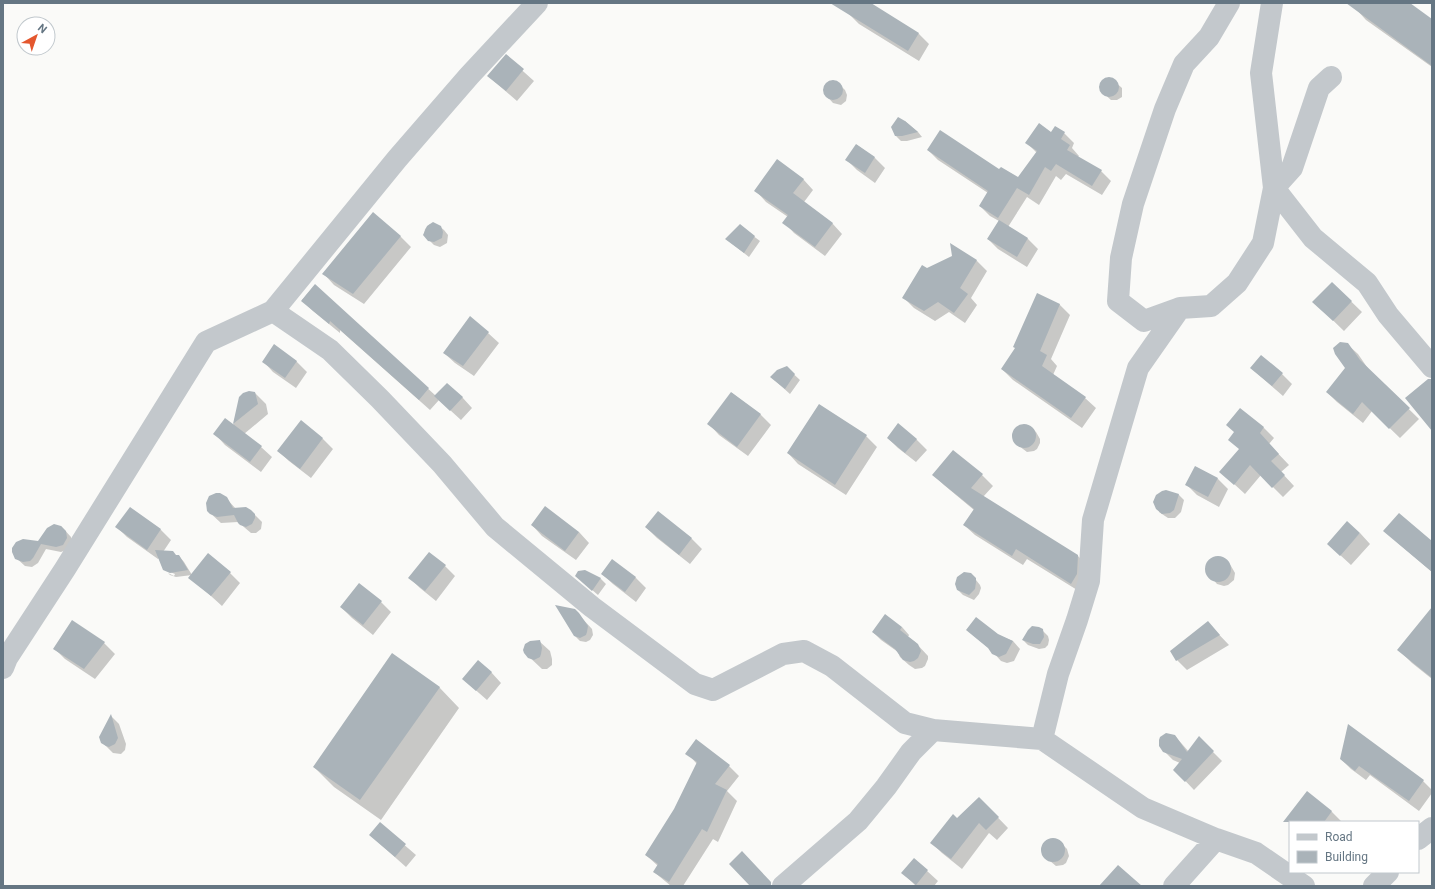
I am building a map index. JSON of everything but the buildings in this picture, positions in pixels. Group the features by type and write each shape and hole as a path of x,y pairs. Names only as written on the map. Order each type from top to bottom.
{"street":[{"path":"3,668 7,658 65,569 206,342 273,310 412,142 469,76 537,3"},
{"path":"1229,3 1209,37 1184,64 1165,109 1133,204 1121,258 1118,301 1144,321 1180,308 1211,306 1237,283 1263,243 1274,188 1261,73 1272,3"},
{"path":"1274,188 1292,168 1318,88 1331,77"},
{"path":"1274,188 1313,238 1367,283 1388,315 1432,367"},
{"path":"1042,739 1058,674 1090,581 1093,520 1138,368 1180,308"},
{"path":"273,310 330,350 380,399 442,464 495,526 592,607 695,684 713,690 783,654 804,651 832,666 905,723 933,730 1042,739 1143,808 1216,839 1256,853 1304,886"},
{"path":"783,886 858,821 886,787 911,752 933,730"},
{"path":"1419,839 1432,828"},
{"path":"1174,886 1216,839"},
{"path":"1374,886 1387,873"}]}
